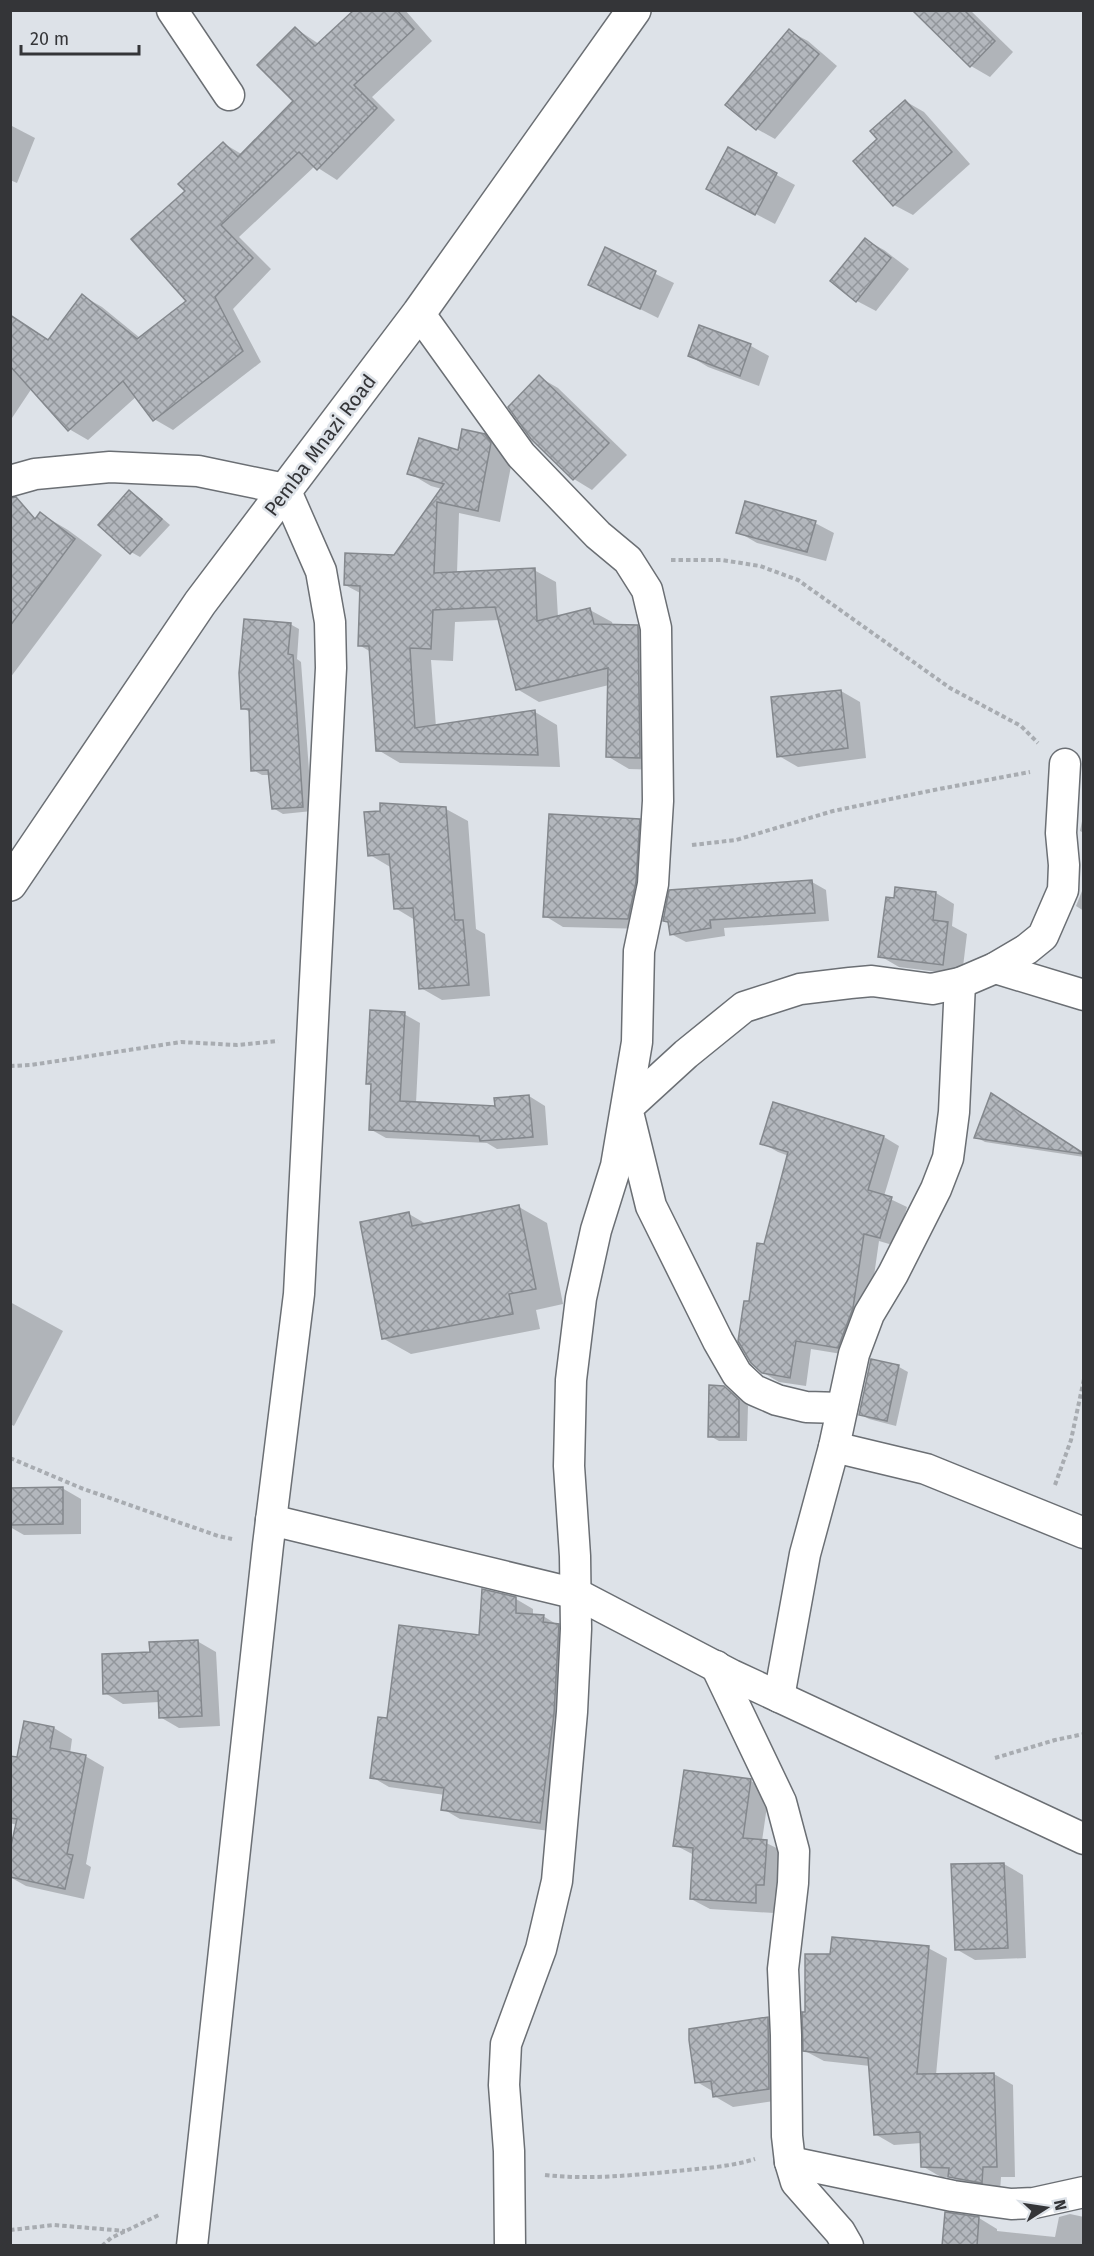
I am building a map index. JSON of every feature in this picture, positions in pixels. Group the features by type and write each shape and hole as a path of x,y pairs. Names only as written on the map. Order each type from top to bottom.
{"main road":[{"name":"Pemba Mnazi Road","path":"10,884 200,603 419,313 634,10"}],"street":[{"path":"172,10 229,95"},
{"path":"419,313 520,455 598,535 628,560 647,590 656,628 658,801 653,884 639,951 637,1042 616,1166 596,1230 581,1298 571,1380 569,1466 577,1594 572,1712 557,1881 541,1949 506,2044 504,2085 509,2151 510,2246"},
{"path":"10,481 35,474 110,467 198,471 285,489 321,571 330,622 331,668 299,1294 270,1533 192,2246"},
{"path":"627,1108 686,1054 744,1006 800,989 850,982 872,981 932,989 960,983 995,968 1027,949 1043,936 1063,890 1060,761"},
{"path":"995,968 1083,995"},
{"path":"779,1697 805,1554 834,1447 854,1354 869,1314 893,1274 936,1189 948,1158 954,1112 960,983"},
{"path":"627,1108 651,1206 718,1341 737,1374 754,1390 777,1400 806,1407 842,1408"},
{"path":"834,1447 926,1469 1083,1533"},
{"path":"270,1533 577,1594 779,1697 1083,1839"},
{"path":"717,1666 781,1802 794,1851 793,1883 783,1969 788,2149 796,2182 840,2232 848,2246"},
{"path":"788,2149 953,2196 1011,2204 1034,2203 1083,2192"}],"path":[{"path":"628,560 722,560 760,566 798,580 950,688 1021,726 1060,761 1032,772 833,811 736,840 655,850"},
{"path":"10,1066 31,1065 181,1042 237,1046 312,1038"},
{"path":"1043,1516 1071,1440 1083,1378"},
{"path":"10,1458 81,1488 218,1536 270,1533"},
{"path":"945,1774 1055,1740 1083,1734"},
{"path":"508,2198 541,2175 576,2178 623,2176 735,2165 788,2149"},
{"path":"102,2246 125,2231 176,2208 199,2194"},
{"path":"10,2230 54,2225 125,2231"}],"building":[{"path":"354,10 397,10 414,29 354,85 377,108 317,170 299,152 221,225 253,258 215,297 243,351 153,421 123,381 68,431 10,366 10,315 48,340 82,294 137,339 186,301 131,239 185,191 178,184 223,142 238,157 293,101 257,65 295,27 315,46"},
{"path":"912,10 964,10 995,41 970,67"},
{"path":"789,29 819,54 756,130 725,105"},
{"path":"905,100 952,152 893,206 853,161 877,139 870,131"},
{"path":"728,147 777,173 755,215 706,189"},
{"path":"865,238 891,258 856,302 830,281"},
{"path":"605,247 656,271 640,309 588,285"},
{"path":"699,325 751,344 740,376 688,356"},
{"path":"539,375 609,443 573,480 531,439 508,407"},
{"path":"462,429 485,434 491,443 478,511 437,502 434,573 535,568 537,621 590,608 594,624 638,625 640,758 606,757 608,668 516,690 495,607 433,610 431,649 410,648 415,728 535,710 538,755 376,751 369,646 358,646 360,586 344,585 345,553 394,555 444,484 407,474 419,438 458,450"},
{"path":"129,490 162,519 130,554 98,525"},
{"path":"16,497 35,519 40,512 75,539 10,626 10,498"},
{"path":"745,501 816,521 807,552 736,533"},
{"path":"244,619 291,623 288,654 293,655 303,807 272,809 268,770 251,771 249,709 241,709 239,673"},
{"path":"841,690 848,748 777,757 771,697"},
{"path":"380,803 446,807 455,920 463,920 469,985 419,989 413,908 394,909 389,854 368,856 364,812 380,811"},
{"path":"549,814 640,819 636,882 628,919 543,917"},
{"path":"812,880 815,913 710,920 711,928 670,935 668,922 663,921 669,890"},
{"path":"895,887 936,892 933,920 948,922 943,965 878,957 886,897 894,898"},
{"path":"370,1010 405,1012 400,1101 495,1106 494,1098 529,1095 533,1137 480,1141 479,1136 369,1130 371,1084 366,1084"},
{"path":"991,1093 1083,1153 1083,1154 974,1138"},
{"path":"773,1102 884,1136 868,1190 892,1197 880,1238 864,1234 853,1308 838,1348 796,1341 790,1378 762,1373 751,1363 738,1341 744,1301 749,1301 757,1243 764,1244 788,1152 760,1144"},
{"path":"519,1205 536,1289 509,1294 513,1314 382,1339 360,1222 409,1212 412,1226"},
{"path":"871,1359 899,1365 887,1421 859,1415"},
{"path":"709,1385 724,1386 739,1400 739,1437 708,1437"},
{"path":"63,1487 63,1524 10,1525 10,1488"},
{"path":"482,1589 516,1597 516,1613 544,1615 543,1622 559,1624 554,1714 540,1823 441,1810 444,1788 370,1778 378,1717 387,1718 399,1625 479,1635"},
{"path":"198,1640 202,1716 159,1718 158,1691 103,1694 102,1654 150,1652 149,1642"},
{"path":"24,1721 54,1727 50,1748 86,1755 67,1854 73,1855 65,1889 10,1877 10,1850 17,1819 10,1818 10,1756 17,1757"},
{"path":"684,1770 751,1779 743,1838 767,1840 764,1885 756,1885 756,1903 690,1899 693,1848 673,1846"},
{"path":"1004,1863 1008,1948 955,1950 951,1864"},
{"path":"832,1937 929,1946 917,2074 994,2073 997,2167 983,2167 982,2183 948,2177 949,2168 921,2167 920,2132 874,2135 868,2058 803,2051 802,2012 805,2012 805,1954 830,1954"},
{"path":"768,2017 769,2089 713,2097 711,2081 695,2083 689,2029"},
{"path":"945,2212 979,2217 977,2246 942,2246"}]}
